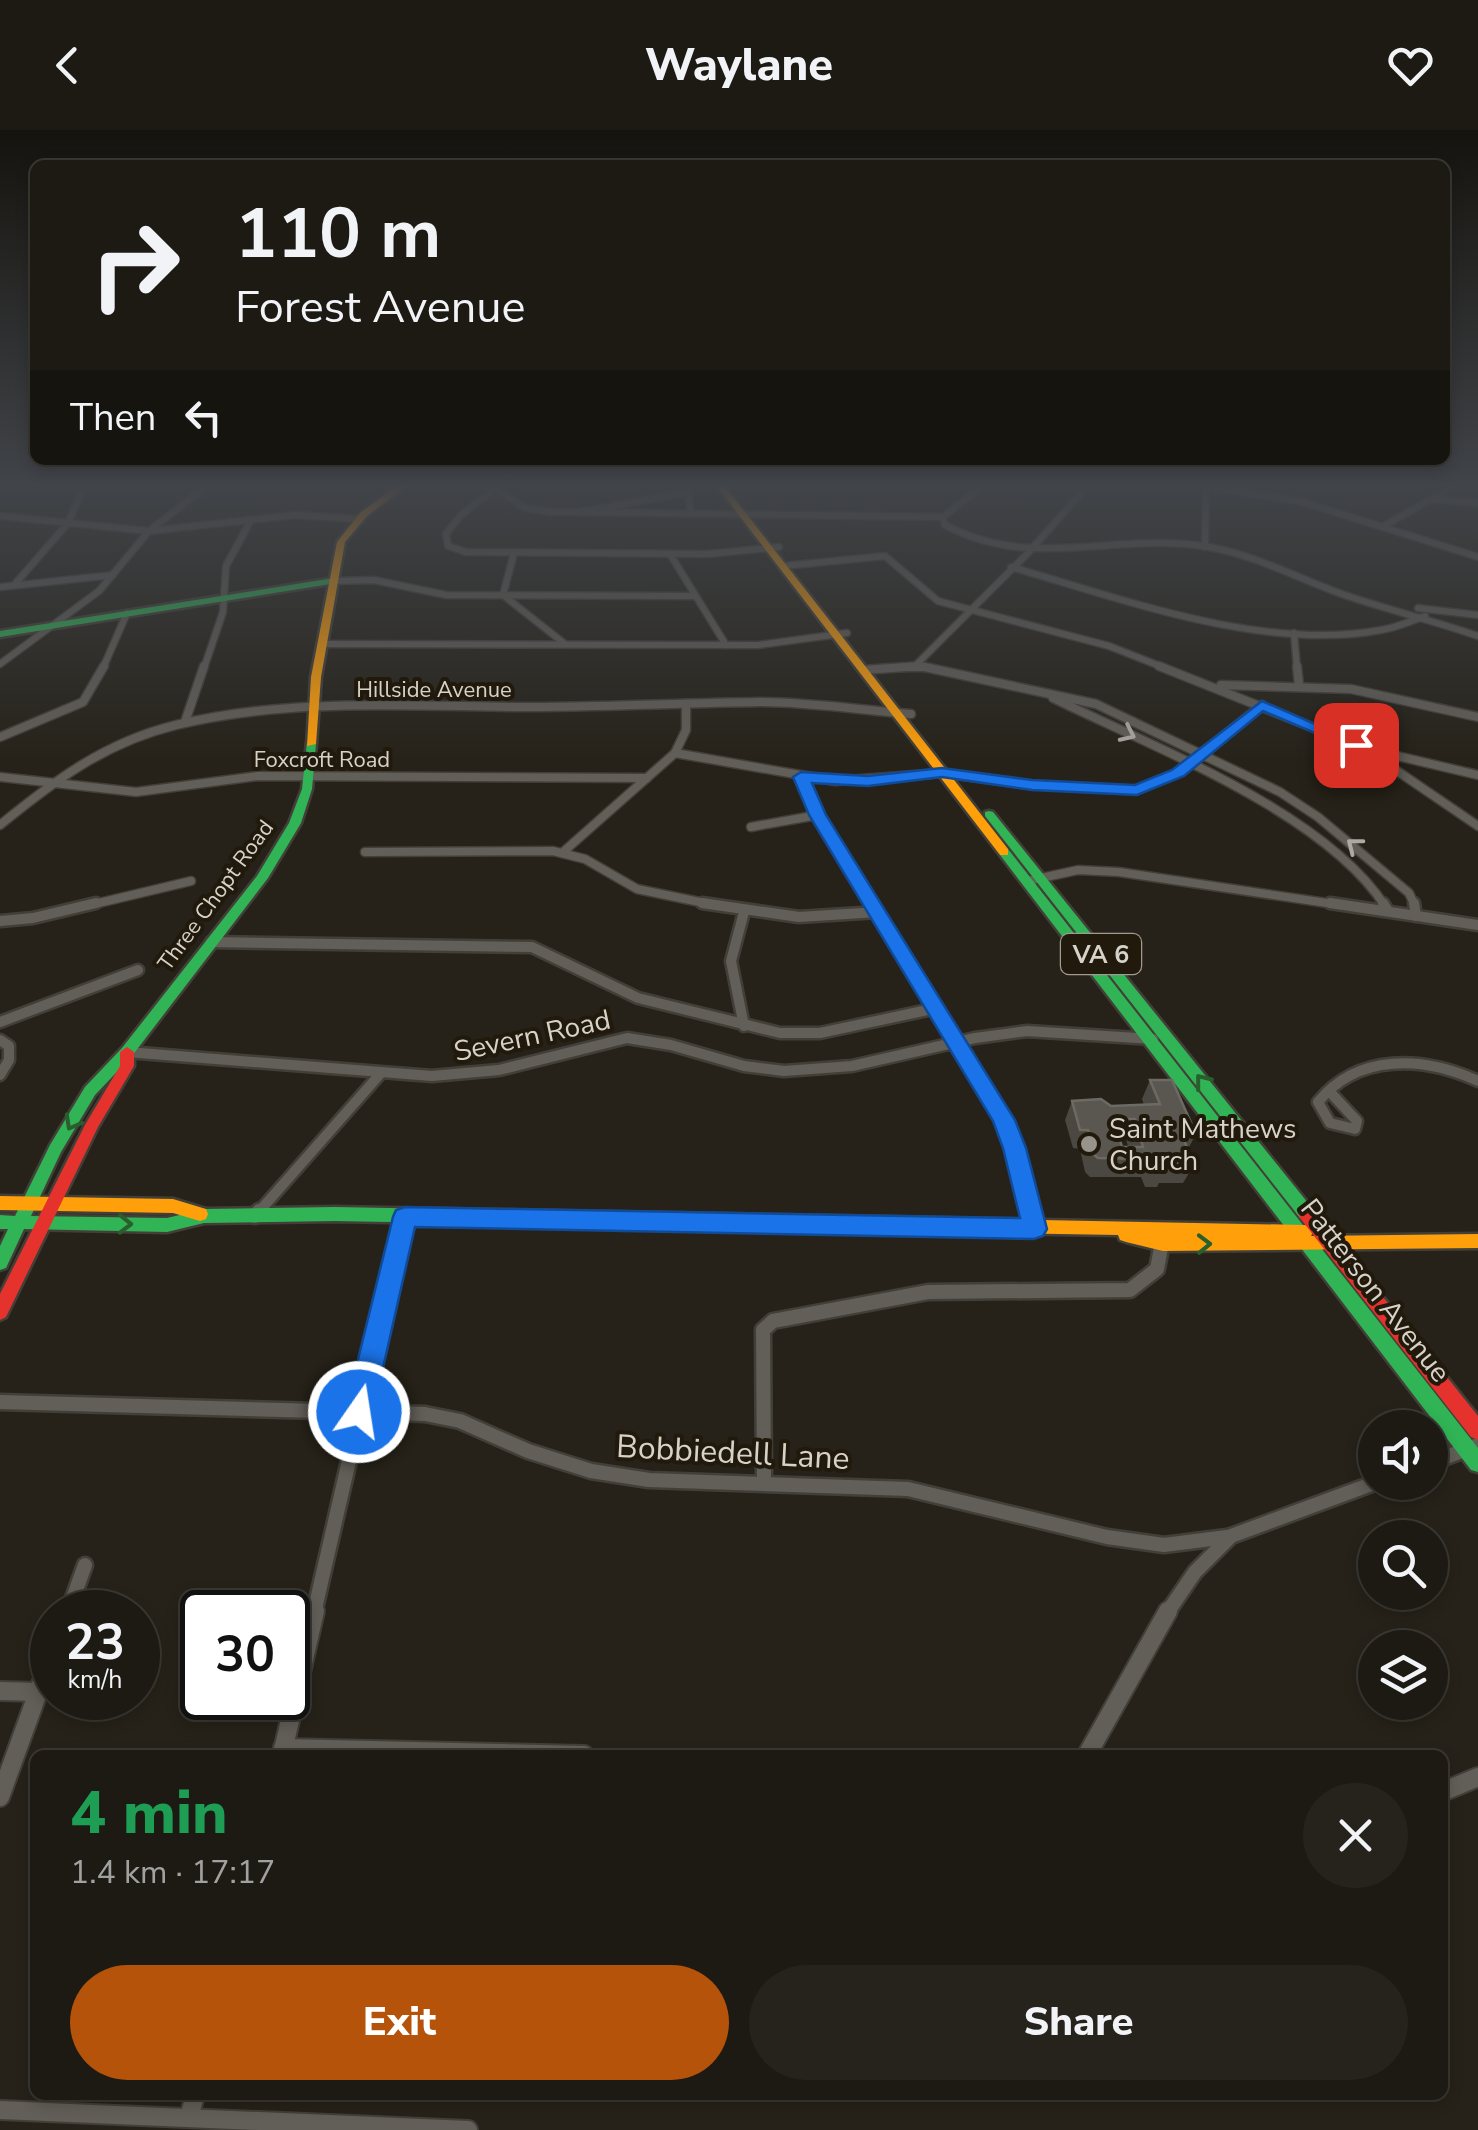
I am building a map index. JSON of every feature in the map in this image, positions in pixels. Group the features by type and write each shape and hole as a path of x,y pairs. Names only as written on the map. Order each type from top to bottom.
{"main road":[{"name":"Three Chopt Road","path":"0,1263 89,1092 110,1063 126,1052 286,841 302,806 308,776 313,708 335,577"},
{"name":"Patterson Avenue","path":"797,577 1478,1431"},
{"path":"0,634 334,581"},
{"name":"Patterson Avenue","path":"1034,879 1149,1039 1309,1246 1473,1447 1478,1463"},
{"name":"Three Chopt Road","path":"0,1312 126,1066 126,1052"},
{"path":"0,1203 173,1206 204,1216"},
{"path":"0,1222 167,1225 204,1216 405,1217 1108,1230 1309,1246 1328,1240 1478,1241"},
{"path":"1163,1236 1297,1229 1328,1240"}],"street":[{"path":"15,584 21,577"},
{"path":"0,586 88,577"},
{"path":"0,664 92,597 111,577"},
{"path":"186,722 226,598 226,577"},
{"path":"502,595 507,577"},
{"path":"683,577 726,645"},
{"path":"910,577 930,596 970,610 1087,639 1362,747 1478,776"},
{"path":"916,666 1001,577"},
{"path":"1051,577 1225,622 1294,634 1365,636 1396,630 1433,611"},
{"path":"1300,577 1340,594 1478,636"},
{"path":"1316,577 1350,592 1433,611 1478,615"},
{"path":"334,581 374,580 434,593 694,596"},
{"path":"502,595 565,644"},
{"path":"0,737 83,702 93,690 127,614"},
{"path":"322,644 773,645 842,634"},
{"path":"1294,634 1299,685"},
{"path":"869,670 916,666 1096,704 1269,786 1318,817 1409,893 1416,916"},
{"path":"1212,685 1299,685 1390,694 1478,717"},
{"path":"1040,692 1192,763 1290,816 1370,883 1388,911"},
{"name":"Hillside Avenue","path":"0,826 54,780 98,752 186,722 313,708 762,702 904,714"},
{"path":"675,753 801,777 868,781 951,774 1078,789 1137,790 1167,780 1192,763 1262,705"},
{"path":"562,853 675,753 686,730 686,706"},
{"path":"1362,747 1478,826"},
{"name":"Foxcroft Road","path":"0,778 54,780 136,792 235,777 647,778"},
{"path":"801,777 818,815 1011,1138 1034,1229"},
{"path":"751,827 818,815"},
{"path":"364,852 562,853 584,859 654,895 744,912 820,917 878,912"},
{"path":"1034,879 1078,870 1119,872 1478,925"},
{"path":"0,922 34,918 191,880"},
{"path":"744,912 732,962 744,1026"},
{"path":"211,942 540,949 590,978 638,998 780,1034 820,1033 936,1008"},
{"path":"0,1022 138,970"},
{"name":"Severn Road","path":"126,1052 380,1074 477,1074 628,1038 671,1045 744,1066 784,1070 836,1069 1027,1031 1170,1041"},
{"path":"0,1040 9,1046 10,1054 0,1075"},
{"path":"1330,1091 1347,1074 1382,1065 1442,1068 1478,1081"},
{"path":"255,1216 380,1074"},
{"path":"282,1750 405,1217"},
{"path":"764,1483 760,1354 763,1330 780,1317 928,1292 1130,1290 1156,1272 1163,1259 1163,1236"},
{"name":"Bobbiedell Lane","path":"0,1402 425,1414 460,1421 528,1451 591,1471 649,1480 908,1490 1106,1537 1164,1544 1227,1538"},
{"path":"1448,1456 1473,1447"},
{"path":"1088,1750 1113,1699 1182,1592 1227,1538 1358,1489"},
{"path":"76,1590 85,1565"},
{"path":"0,1691 30,1692"},
{"path":"0,1797 30,1714"},
{"path":"1448,1790 1478,1777"},
{"path":"189,2118 194,2100"},
{"path":"0,2110 468,2130"}],"building":[{"path":"1150,1080 1172,1080 1196,1134 1182,1135 1194,1165 1166,1164 1167,1169 1155,1169 1151,1159 1098,1158 1093,1154 1088,1130 1080,1130 1072,1101 1101,1099 1111,1106 1160,1104","holes":["1114,1119 1135,1119 1143,1147 1122,1147"]}],"traffic: fast":[{"path":"0,634 334,581"},
{"path":"0,1263 55,1149 90,1091 127,1052 262,878 295,823 307,789 311,744"},
{"path":"989,814 1306,1213"},
{"path":"1004,852 1478,1463"},
{"path":"0,1222 167,1225 204,1216 335,1214 774,1222"}],"traffic: slow":[{"path":"311,744 316,677 334,577"},
{"path":"791,577 1004,852"},
{"path":"0,1203 173,1206 200,1214"},
{"path":"774,1222 1305,1232"},
{"path":"1126,1235 1163,1244 1478,1241"}],"traffic: jam":[{"path":"0,1312 92,1125 127,1066 127,1052"},
{"path":"1306,1213 1478,1431"}],"place":[{"name":"Saint Mathews Church","path":"1089,1144"}],"route":[{"path":"359,1412 405,1217 1034,1229 1015,1148 1003,1120 818,815 801,777 868,781 942,772 1032,785 1137,790 1178,773 1262,705 1356,745"}]}
